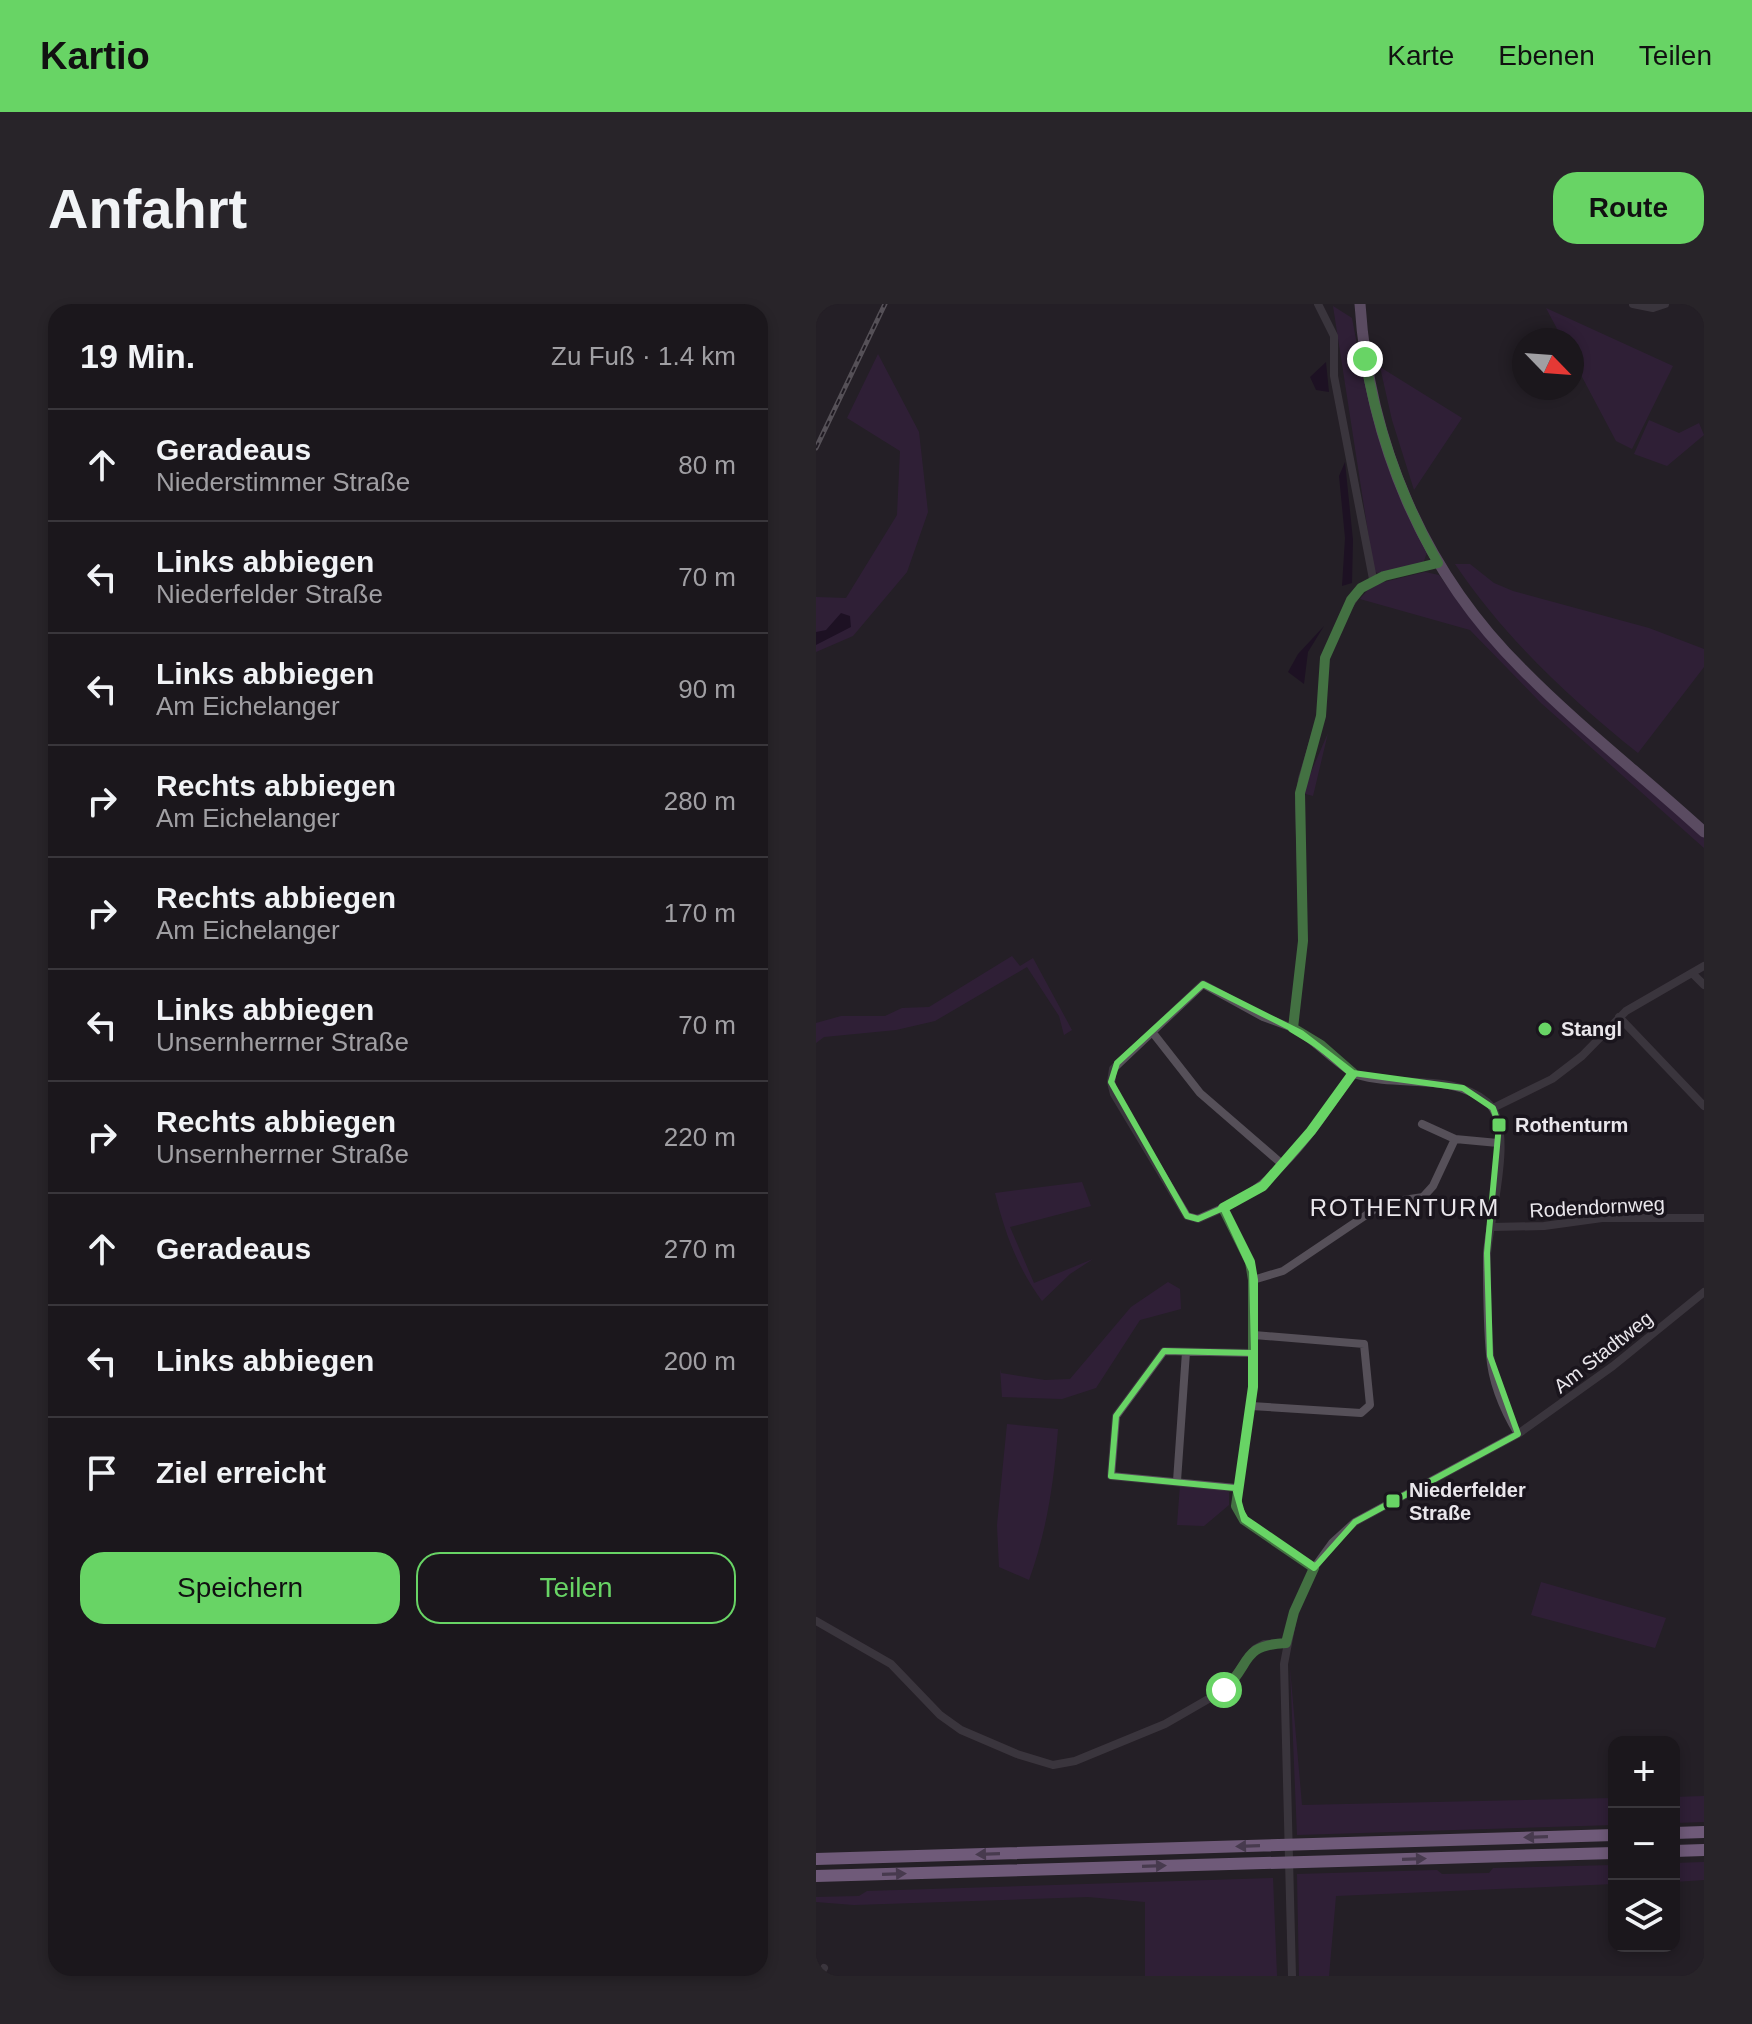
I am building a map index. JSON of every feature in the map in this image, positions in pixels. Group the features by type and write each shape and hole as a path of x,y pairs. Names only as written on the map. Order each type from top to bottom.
{"highway":[{"path":"1680,1833 1704,1832"},
{"path":"816,1859 1608,1835"},
{"path":"1680,1851 1704,1850"},
{"path":"816,1876 1608,1853"}],"main road":[{"path":"1360,304 1368,377 1388,454 1416,523 1438,563 1479,622 1521,668 1704,832"}],"street":[{"path":"1318,304 1334,336 1334,376 1373,579"},
{"path":"1633,304 1653,308 1665,304"},
{"path":"1293,1028 1303,941 1300,793 1321,716 1325,658 1351,600 1373,579 1438,563"},
{"path":"1493,1108 1532,1090 1568,1067 1619,1017 1704,966"},
{"path":"1693,974 1704,985"},
{"path":"1292,1976 1283,1684 1286,1643 1294,1612 1314,1568 1332,1543 1355,1522 1518,1434 1499,1396 1490,1356 1487,1253 1492,1227 1499,1125 1493,1108 1463,1088 1353,1073 1321,1045 1293,1028 1263,1017 1203,984 1117,1063 1111,1076 1112,1089 1187,1216 1198,1219 1256,1192 1282,1164 1353,1073"},
{"path":"1619,1017 1704,1106"},
{"path":"1153,1033 1200,1093 1282,1164"},
{"path":"1422,1124 1455,1139 1498,1143"},
{"path":"1253,1280 1291,1267 1384,1203 1403,1203 1429,1192 1455,1139"},
{"path":"1223,1208 1250,1262 1253,1280 1251,1406 1236,1488 1236,1506 1244,1520 1314,1568"},
{"name":"Rodendornweg","path":"1492,1227 1544,1226 1611,1218 1704,1218"},
{"name":"Am Stadtweg","path":"1518,1434 1613,1366 1704,1292"},
{"path":"1251,1406 1361,1413 1370,1405 1364,1344 1254,1335"},
{"path":"1236,1488 1111,1476 1113,1426 1120,1408 1164,1351 1254,1353"},
{"path":"1177,1481 1186,1352"},
{"path":"816,1621 891,1664 940,1715 961,1730 992,1745 1053,1765 1085,1757 1165,1724 1224,1690 1255,1649 1264,1644 1286,1643"}],"highlighted area":[{"path":"1203,984 1301,1033 1353,1073 1463,1088 1493,1108 1499,1125 1487,1253 1490,1356 1518,1434 1355,1522 1314,1568 1244,1520 1235,1488 1219,1484 1111,1476 1116,1416 1164,1351 1254,1353 1252,1271 1223,1208 1198,1219 1187,1216 1111,1082 1117,1063"}],"shaded area":[{"path":"1333,306 1352,318 1380,438 1400,494 1427,552 1423,564 1378,573 1374,571"},
{"path":"1546,308 1673,366 1632,449 1616,441 1584,381 1584,328 1557,328"},
{"path":"878,354 919,432 928,512 907,572 853,636 816,652 816,597 846,598 897,515 900,451 847,418"},
{"path":"1326,362 1329,392 1316,390 1310,377"},
{"path":"1380,367 1462,418 1414,490 1392,420"},
{"path":"1649,420 1679,433 1699,423 1704,435 1667,466 1634,454"},
{"path":"1345,462 1353,540 1352,583 1342,586 1345,538 1339,476"},
{"path":"1455,564 1470,564 1494,583 1513,591 1649,628 1704,649 1704,667 1638,753 1539,666 1495,617"},
{"path":"1425,572 1439,575 1478,628 1704,837 1704,848 1541,703 1470,630 1360,599 1372,585"},
{"path":"841,613 850,616 851,627 816,645 816,632 826,630"},
{"path":"1324,626 1308,652 1304,684 1288,672 1298,654"},
{"path":"1328,733 1313,796 1302,793"},
{"path":"1012,956 1020,966 1033,958 1072,1030 1064,1035 1059,1016 1027,967 935,1021 896,1030 824,1037 816,1043 816,1023 841,1016 885,1016 902,1008 929,1007"},
{"path":"1082,1182 1091,1206 1010,1227 1034,1283 1093,1259 1070,1274 1042,1301 1013,1249 995,1193"},
{"path":"1168,1282 1180,1289 1181,1309 1140,1320 1096,1388 1062,1399 1002,1397 1000,1368 1001,1373 1045,1380 1070,1379 1131,1307"},
{"path":"1007,1424 1058,1429 1049,1506 1029,1580 999,1567 997,1525"},
{"path":"1180,1485 1218,1488 1229,1492 1229,1505 1204,1526 1177,1525"},
{"path":"1541,1582 1666,1618 1655,1648 1531,1615"},
{"path":"1290,1668 1302,1805 1608,1798 1608,1825 1297,1835"},
{"path":"1704,1796 1704,1822 1680,1823 1680,1797"},
{"path":"1704,1862 1704,1880 1680,1882 1680,1863"},
{"path":"1608,1865 1608,1884 1336,1896 1329,1976 1299,1976 1297,1874 1437,1870 1442,1874 1489,1873 1493,1868"},
{"path":"1273,1878 1277,1976 1145,1976 1145,1902 1088,1897 854,1905 816,1902 816,1897 859,1896 867,1891"}],"railway":[{"path":"816,448 885,304"}],"place":[{"name":"Stangl","path":"1545,1029"},
{"name":"Rothenturm","path":"1499,1125"},
{"name":"Niederfelder Straße","path":"1393,1501"}],"district":[{"name":"ROTHENTURM","path":"1405,1207"}],"route":[{"path":"1224,1690 1255,1649 1264,1644 1286,1643 1294,1612 1314,1568 1244,1520 1237,1511 1235,1495 1245,1456 1253,1387 1253,1280 1250,1262 1223,1208 1248,1197 1263,1186 1311,1131 1353,1073 1321,1045 1293,1028 1302,970 1299,803 1302,779 1321,716 1325,658 1351,600 1373,579 1438,563 1397,480 1380,429 1365,359"}]}
